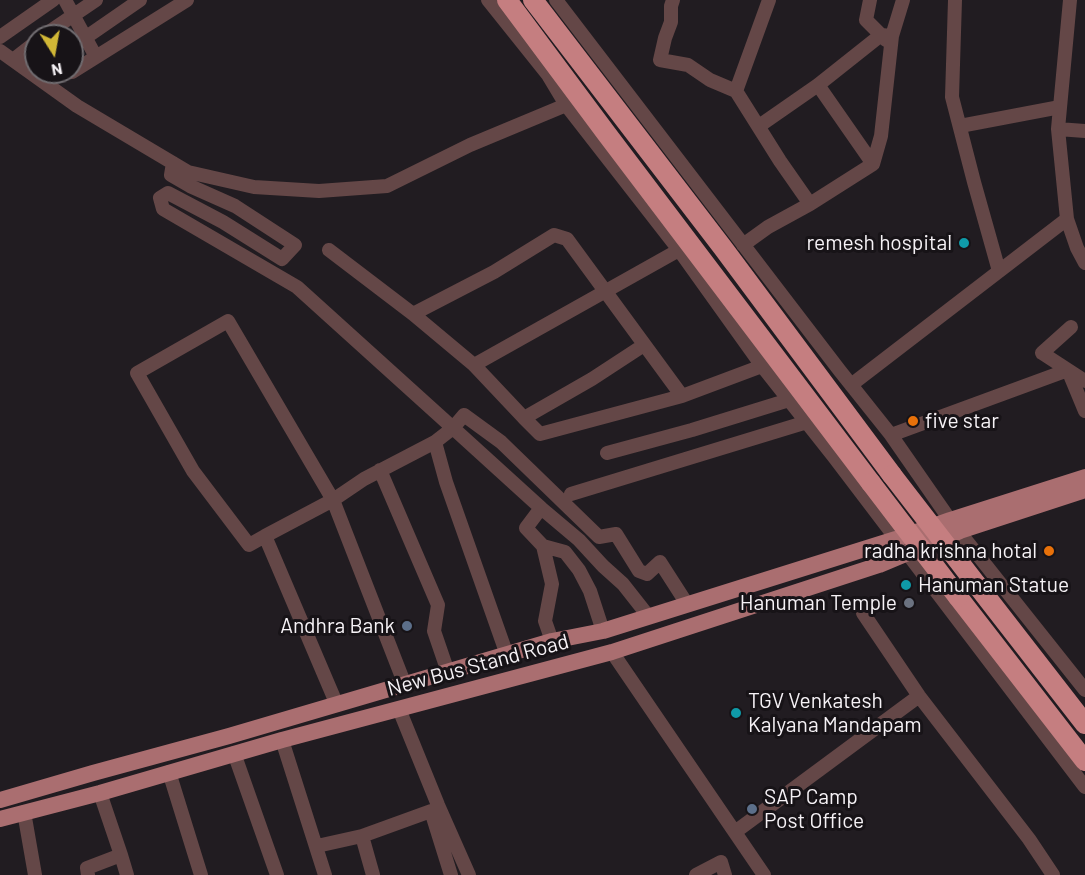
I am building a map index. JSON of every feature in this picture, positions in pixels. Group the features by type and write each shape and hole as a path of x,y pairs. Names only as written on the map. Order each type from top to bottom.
{"highway":[{"path":"507,0 958,597 1085,761"},
{"path":"533,0 723,248 892,475 1085,724"}],"main road":[{"path":"955,525 1085,477"},
{"path":"955,525 1085,490"},
{"name":"New Bus Stand Road","path":"0,800 337,705 552,641 603,631 896,538 955,525"},
{"name":"New Bus Stand Road","path":"0,819 612,651 879,565 907,554 955,525"},
{"path":"164,754 169,772"}],"street":[{"path":"0,37 53,0"},
{"path":"64,0 96,57"},
{"path":"60,24 96,0"},
{"path":"86,38 142,0 155,20"},
{"path":"84,64 187,0"},
{"path":"488,0 548,75 566,105 679,250 762,366 896,538 1085,788"},
{"path":"556,0 891,435 955,525 1085,690"},
{"path":"673,0 671,22 660,60 688,65 710,80 736,91 810,204"},
{"path":"736,91 769,0"},
{"path":"870,0 866,20 888,39"},
{"path":"743,245 768,227 810,204 873,164 881,136 888,39 903,0"},
{"path":"955,0 952,97 999,271"},
{"path":"1070,0 1058,129 1067,219 1081,246 1085,263"},
{"path":"759,126 888,39"},
{"path":"0,51 24,67"},
{"path":"13,60 24,51"},
{"path":"47,84 77,106 188,172 254,187 319,191 387,186 470,145 566,105"},
{"path":"818,85 873,164"},
{"path":"960,126 1060,107"},
{"path":"1058,129 1085,131"},
{"path":"173,163 171,175 235,206 295,245 282,259 223,222 168,193 160,198 163,209 297,287 579,540 622,584 649,616"},
{"path":"851,385 1067,219"},
{"path":"412,314 494,272 554,235 567,239 682,396"},
{"path":"329,250 474,365 540,435 682,396 762,366"},
{"path":"474,365 679,250"},
{"path":"405,685 333,500 228,321 137,373 193,471 249,545 333,500 380,470 435,442 453,428 464,415 501,442 599,537 616,534 639,571 647,574 660,562 687,604"},
{"path":"1071,327 1042,353 1085,381"},
{"path":"524,418 592,379 644,345"},
{"path":"891,435 1068,370"},
{"path":"1068,370 1085,411"},
{"path":"607,453 789,400"},
{"path":"571,494 807,422"},
{"path":"435,442 446,482 507,655"},
{"path":"380,470 438,605 434,631 448,672"},
{"path":"541,508 526,528 543,546 552,584 545,621 552,641"},
{"path":"265,536 337,705"},
{"path":"543,546 565,552 579,570 590,591 603,631"},
{"path":"863,613 919,696 1029,839 1053,875"},
{"path":"612,651 764,875"},
{"path":"735,832 919,696"},
{"path":"399,709 469,875"},
{"path":"282,740 325,875"},
{"path":"234,753 277,875"},
{"path":"169,772 201,875"},
{"path":"99,793 127,875"},
{"path":"317,846 362,836 431,811 451,875"},
{"path":"24,812 35,875"},
{"path":"362,836 373,875"},
{"path":"88,875 87,868 121,855"},
{"path":"696,875 721,862 725,875"}],"place":[{"name":"remesh hospital","path":"964,243"},
{"name":"five star","path":"913,421"},
{"name":"radha krishna hotal","path":"1049,551"},
{"name":"Hanuman Statue","path":"906,585"},
{"name":"Hanuman Temple","path":"909,603"},
{"name":"Andhra Bank","path":"407,626"},
{"name":"TGV Venkatesh Kalyana Mandapam","path":"736,713"},
{"name":"SAP Camp Post Office","path":"752,809"}]}
